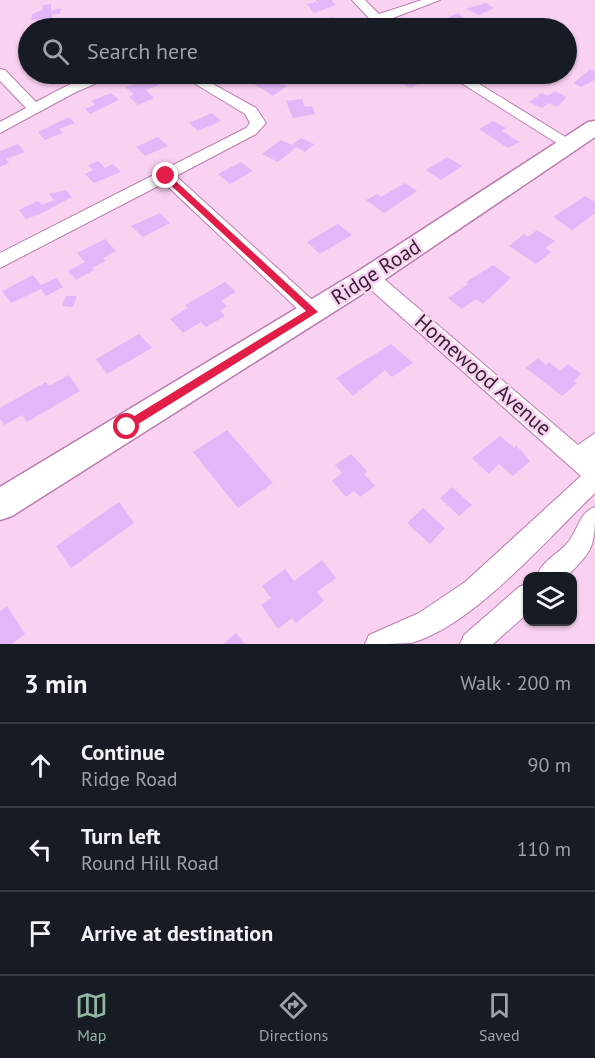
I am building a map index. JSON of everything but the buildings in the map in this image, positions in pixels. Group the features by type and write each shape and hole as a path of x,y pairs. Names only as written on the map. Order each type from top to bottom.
{"main road":[{"name":"Ridge Road","path":"0,505 369,277 595,127"}],"street":[{"path":"358,0 374,18"},
{"path":"394,18 434,0"},
{"path":"0,73 35,108"},
{"path":"0,128 84,84"},
{"path":"0,261 252,132 258,123 251,111 204,84"},
{"path":"470,84 569,144"},
{"path":"166,176 313,312"},
{"name":"Homewood Avenue","path":"369,277 595,476"},
{"path":"578,459 595,443"},
{"path":"378,644 427,623 461,601 531,541 595,476"},
{"path":"553,572 577,550 595,518"},
{"path":"473,644 523,600"}],"route":[{"path":"127,427 313,312 166,176"}]}
